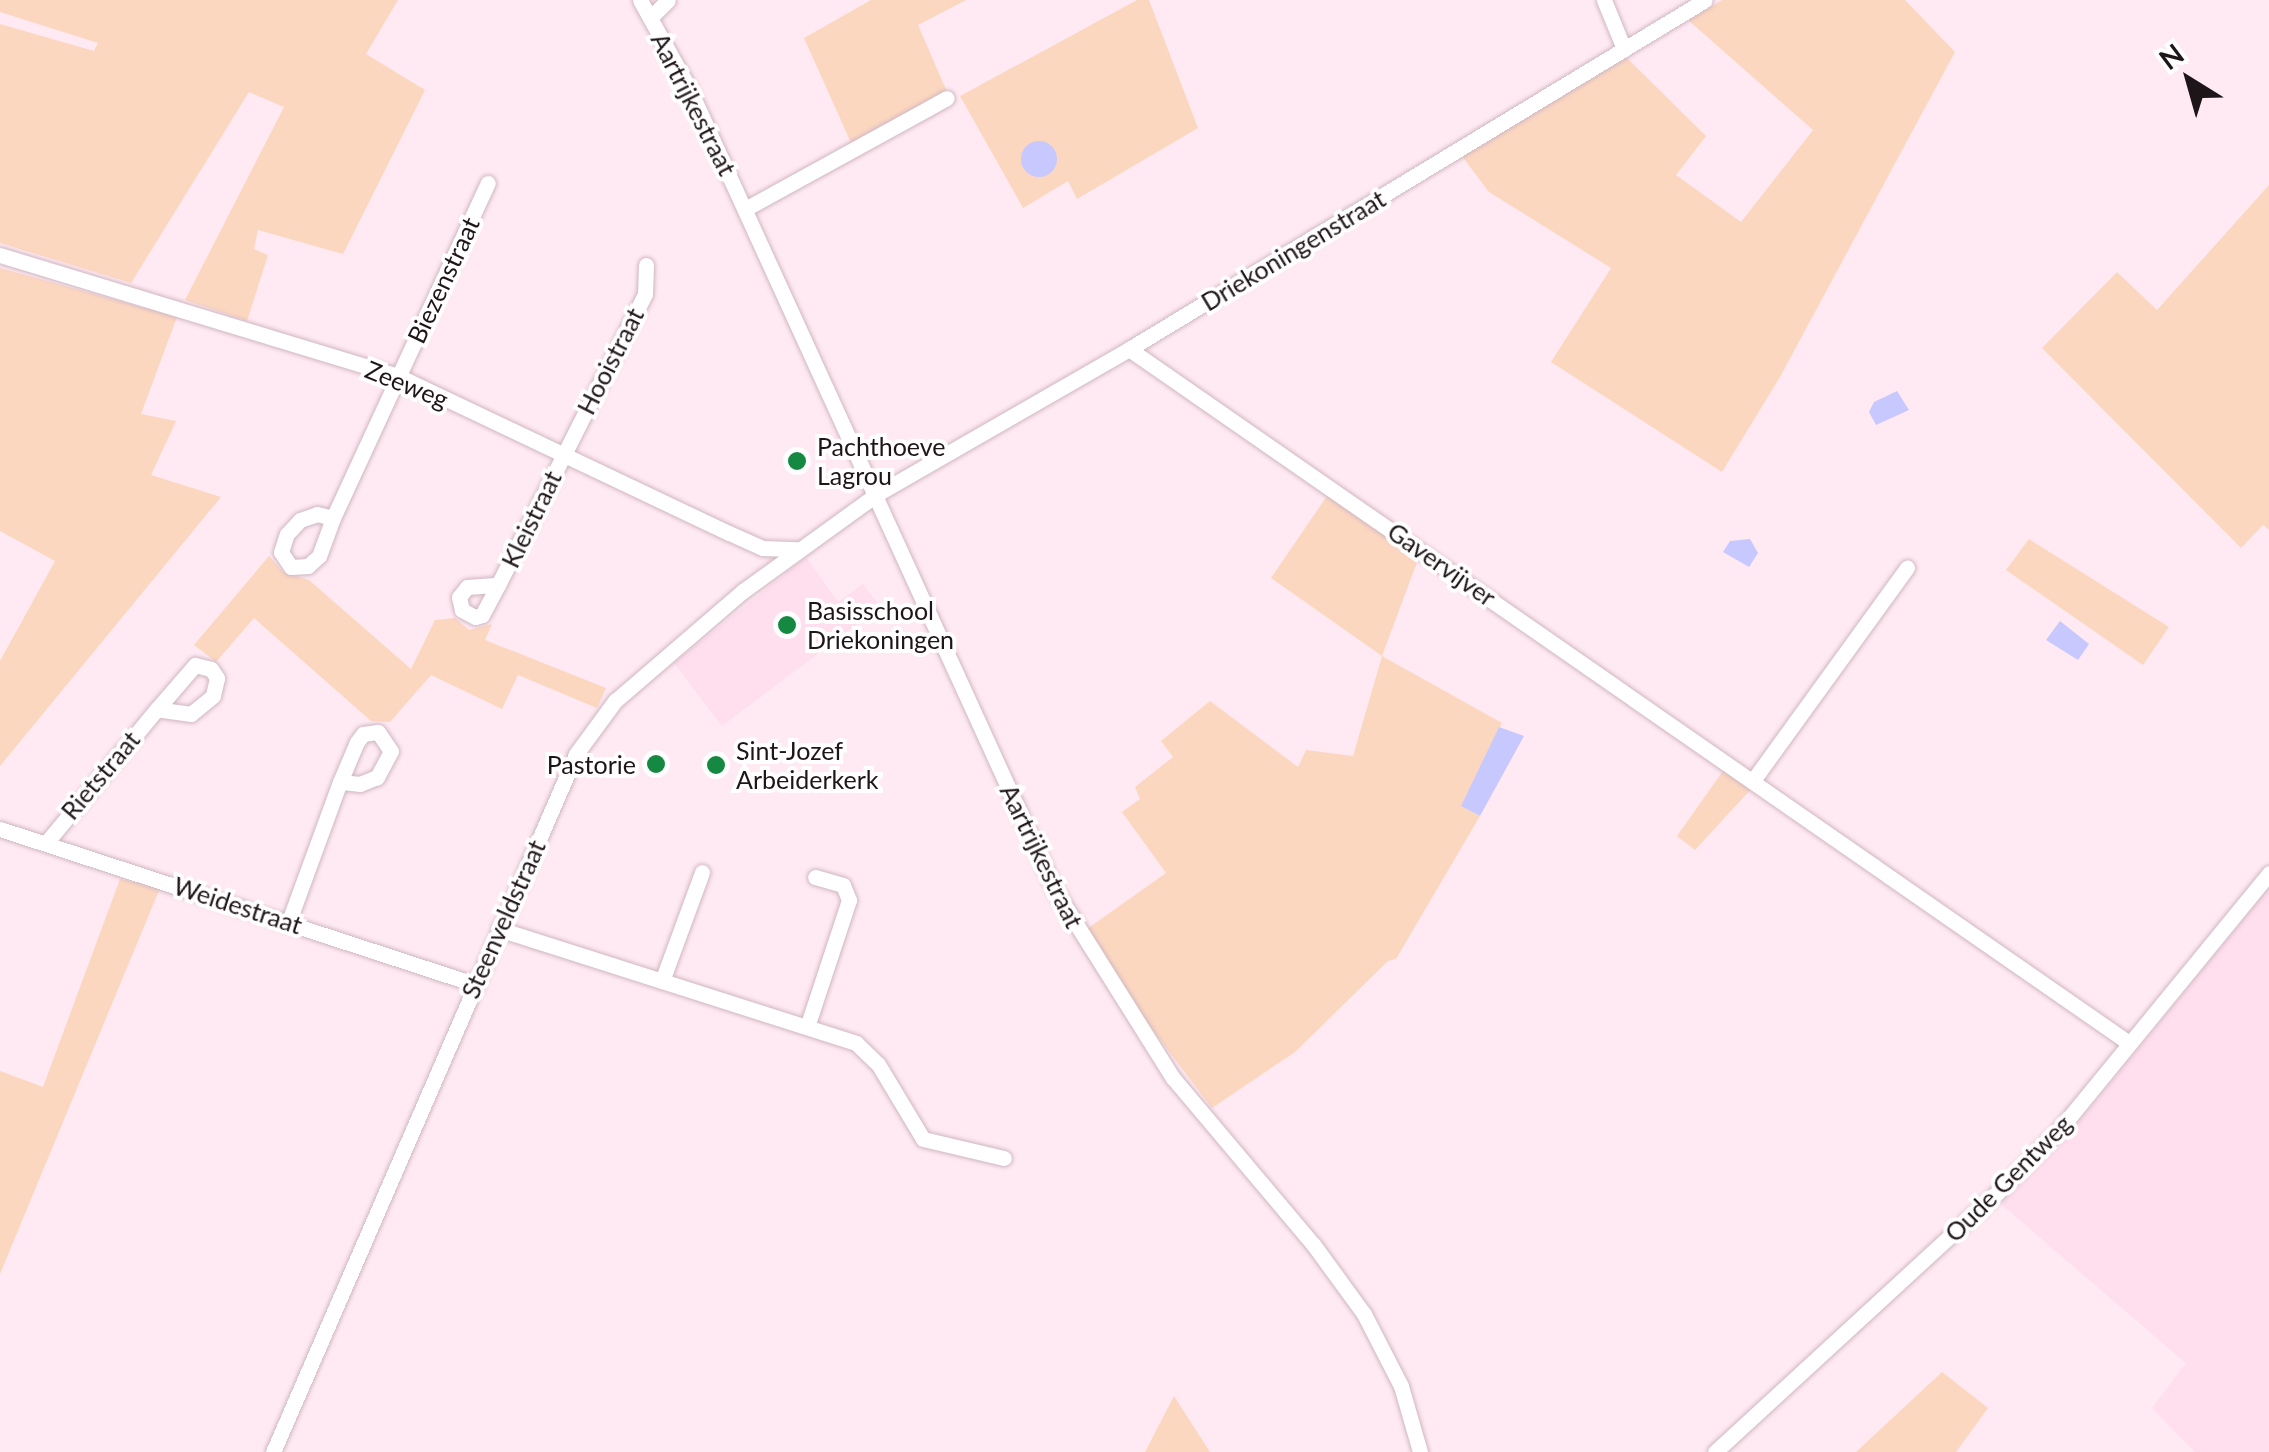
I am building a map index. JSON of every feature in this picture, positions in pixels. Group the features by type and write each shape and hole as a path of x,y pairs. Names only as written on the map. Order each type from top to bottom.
{"street":[{"name":"Aartrijkestraat","path":"640,0 689,88 1064,907 1173,1078 1313,1244 1364,1314 1402,1386 1420,1452"},
{"path":"650,18 668,0"},
{"path":"1604,0 1624,48"},
{"name":"Driekoningenstraat","path":"877,494 1129,349 1705,0"},
{"path":"746,210 946,98"},
{"name":"Biezenstraat","path":"334,518 488,183"},
{"name":"Zeeweg","path":"0,255 398,376 763,548 797,549"},
{"name":"Hooistraat","path":"563,454 645,294 646,265"},
{"name":"Gavervijver","path":"1129,349 2130,1042"},
{"name":"Kleistraat","path":"498,585 563,454"},
{"name":"Steenveldstraat","path":"273,1452 576,754 605,714 675,646 797,549 877,494"},
{"path":"1754,779 1907,568"},
{"name":"Rietstraat","path":"46,843 157,708"},
{"path":"289,921 340,782"},
{"name":"Weidestraat","path":"0,829 474,984"},
{"path":"662,981 702,872"},
{"name":"Oude Gentweg","path":"1715,1452 1997,1193 2059,1130 2269,873"},
{"path":"806,1027 849,900 844,885 816,877"},
{"path":"499,929 856,1042 923,1139 1004,1158"}],"shaded area":[{"path":"0,0 398,0 366,54 425,90 343,254 258,230 254,249 268,255 247,321 185,300 284,107 249,92 131,283 0,243 0,24 94,51 98,43 0,12"},
{"path":"871,0 966,0 918,25 948,94 852,145 804,38"},
{"path":"1137,0 1149,0 1198,128 1077,199 1068,181 1023,208 960,96"},
{"path":"1722,0 1905,0 1955,52 1780,377 1722,472 1551,362 1611,268 1489,192 1461,155 1627,58 1706,136 1676,175 1741,222 1813,130 1688,20"},
{"path":"2269,185 2269,530 2263,525 2241,548 2042,348 2117,272 2157,310"},
{"path":"0,268 177,317 141,414 176,421 151,475 221,497 0,766 0,661 55,561 0,531"},
{"path":"1329,493 1419,557 1382,656 1271,578"},
{"path":"2029,539 2169,627 2143,665 2006,570"},
{"path":"269,556 283,572 309,580 411,669 435,620 455,618 469,630 492,624 485,640 606,688 597,708 518,675 502,709 431,675 390,722 371,721 254,618 216,662 194,645"},
{"name":"Basisschool Driekoningen","path":"806,557 838,602 863,584 880,607 722,726 674,663"},
{"path":"1382,656 1502,723 1461,806 1480,816 1396,959 1388,961 1295,1052 1212,1108 1111,975 1087,929 1166,873 1122,812 1140,799 1135,787 1173,757 1161,741 1210,701 1298,767 1306,750 1353,756"},
{"path":"1725,768 1753,787 1695,850 1677,836"},
{"path":"120,879 160,888 0,1274 0,1071 43,1087"},
{"path":"2269,888 2269,1452 2195,1452 2152,1408 2186,1363 2001,1204 2059,1147"},
{"path":"1942,1372 1988,1408 1956,1452 1856,1452"},
{"path":"1174,1396 1210,1452 1145,1452"}],"water":[{"path":"1039,141 1052,146 1057,159 1052,172 1039,177 1026,172 1021,159 1026,146"},
{"path":"1897,391 1909,410 1876,425 1869,412 1874,402"},
{"path":"1750,539 1758,553 1749,567 1723,552 1730,541"},
{"path":"2060,621 2089,644 2078,660 2046,640"},
{"path":"1499,727 1524,736 1480,816 1461,806"}],"place":[{"name":"Pachthoeve Lagrou","path":"797,461"},
{"name":"Basisschool Driekoningen","path":"787,625"},
{"name":"Pastorie","path":"656,764"},
{"name":"Sint-Jozef Arbeiderkerk","path":"716,765"}]}
